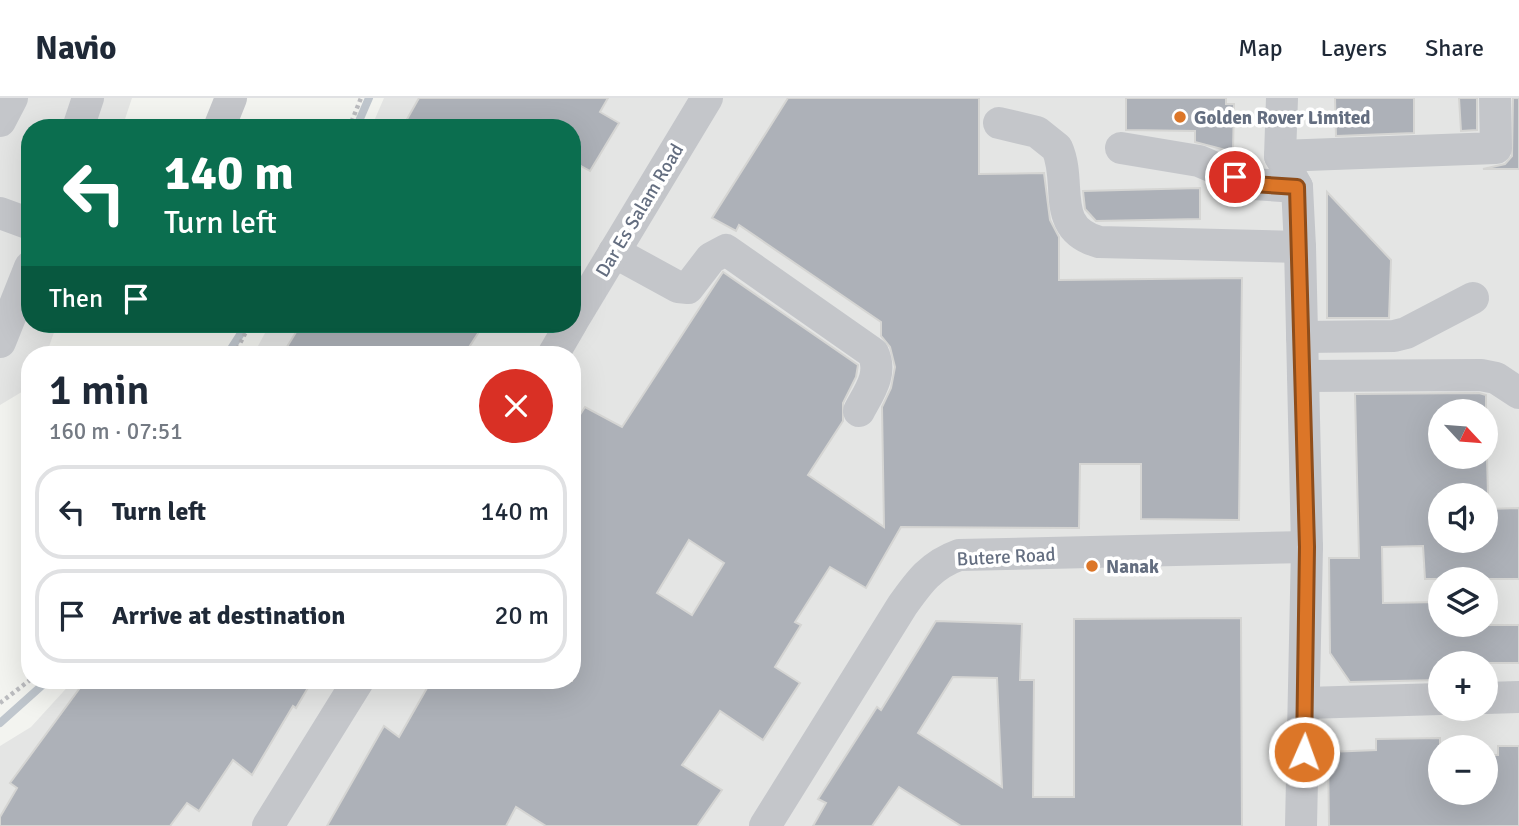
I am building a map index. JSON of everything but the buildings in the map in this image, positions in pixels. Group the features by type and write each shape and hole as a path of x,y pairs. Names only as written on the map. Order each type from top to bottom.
{"street":[{"path":"0,121 12,98"},
{"path":"223,119 231,98"},
{"name":"Dar Es Salam Road","path":"581,308 707,98"},
{"path":"1282,98 1280,156 1297,187 1300,247 1307,547 1306,702 1301,826"},
{"path":"1280,156 1496,148 1495,98"},
{"path":"999,123 1037,132 1057,148 1067,216 1078,233 1087,239 1099,242 1300,247"},
{"path":"1121,148 1199,160 1253,184 1297,187"},
{"path":"0,214 21,222"},
{"path":"614,252 678,287 688,288 710,258 726,250 873,352 877,361 875,381 859,411"},
{"path":"0,342 16,284"},
{"path":"1302,337 1394,336 1406,333 1473,298"},
{"path":"1303,376 1481,375 1503,381 1519,393"},
{"name":"Butere Road","path":"765,826 902,606 922,578 940,562 959,555 1307,547"},
{"path":"268,826 353,689"},
{"path":"1498,698 1519,697"},
{"path":"1306,702 1428,699"}],"path":[{"path":"352,119 361,98"},
{"path":"0,704 21,687"}],"shaded area":[{"path":"0,98 132,98 125,119 21,119 21,333 54,333 49,346 21,346 21,392 0,405"},
{"path":"384,98 1519,98 1519,826 0,826 0,746 31,727 66,689 581,689 581,346 258,346 265,333 581,333 581,119 375,119"}],"waterway":[{"path":"360,119 369,98"},
{"path":"233,346 241,333"},
{"path":"0,723 38,689"}],"place":[{"name":"Golden Rover Limited","path":"1180,117"},
{"name":"Nanak","path":"1092,566"}],"route":[{"path":"1235,177 1253,184 1297,187 1307,547 1304,752"}]}
